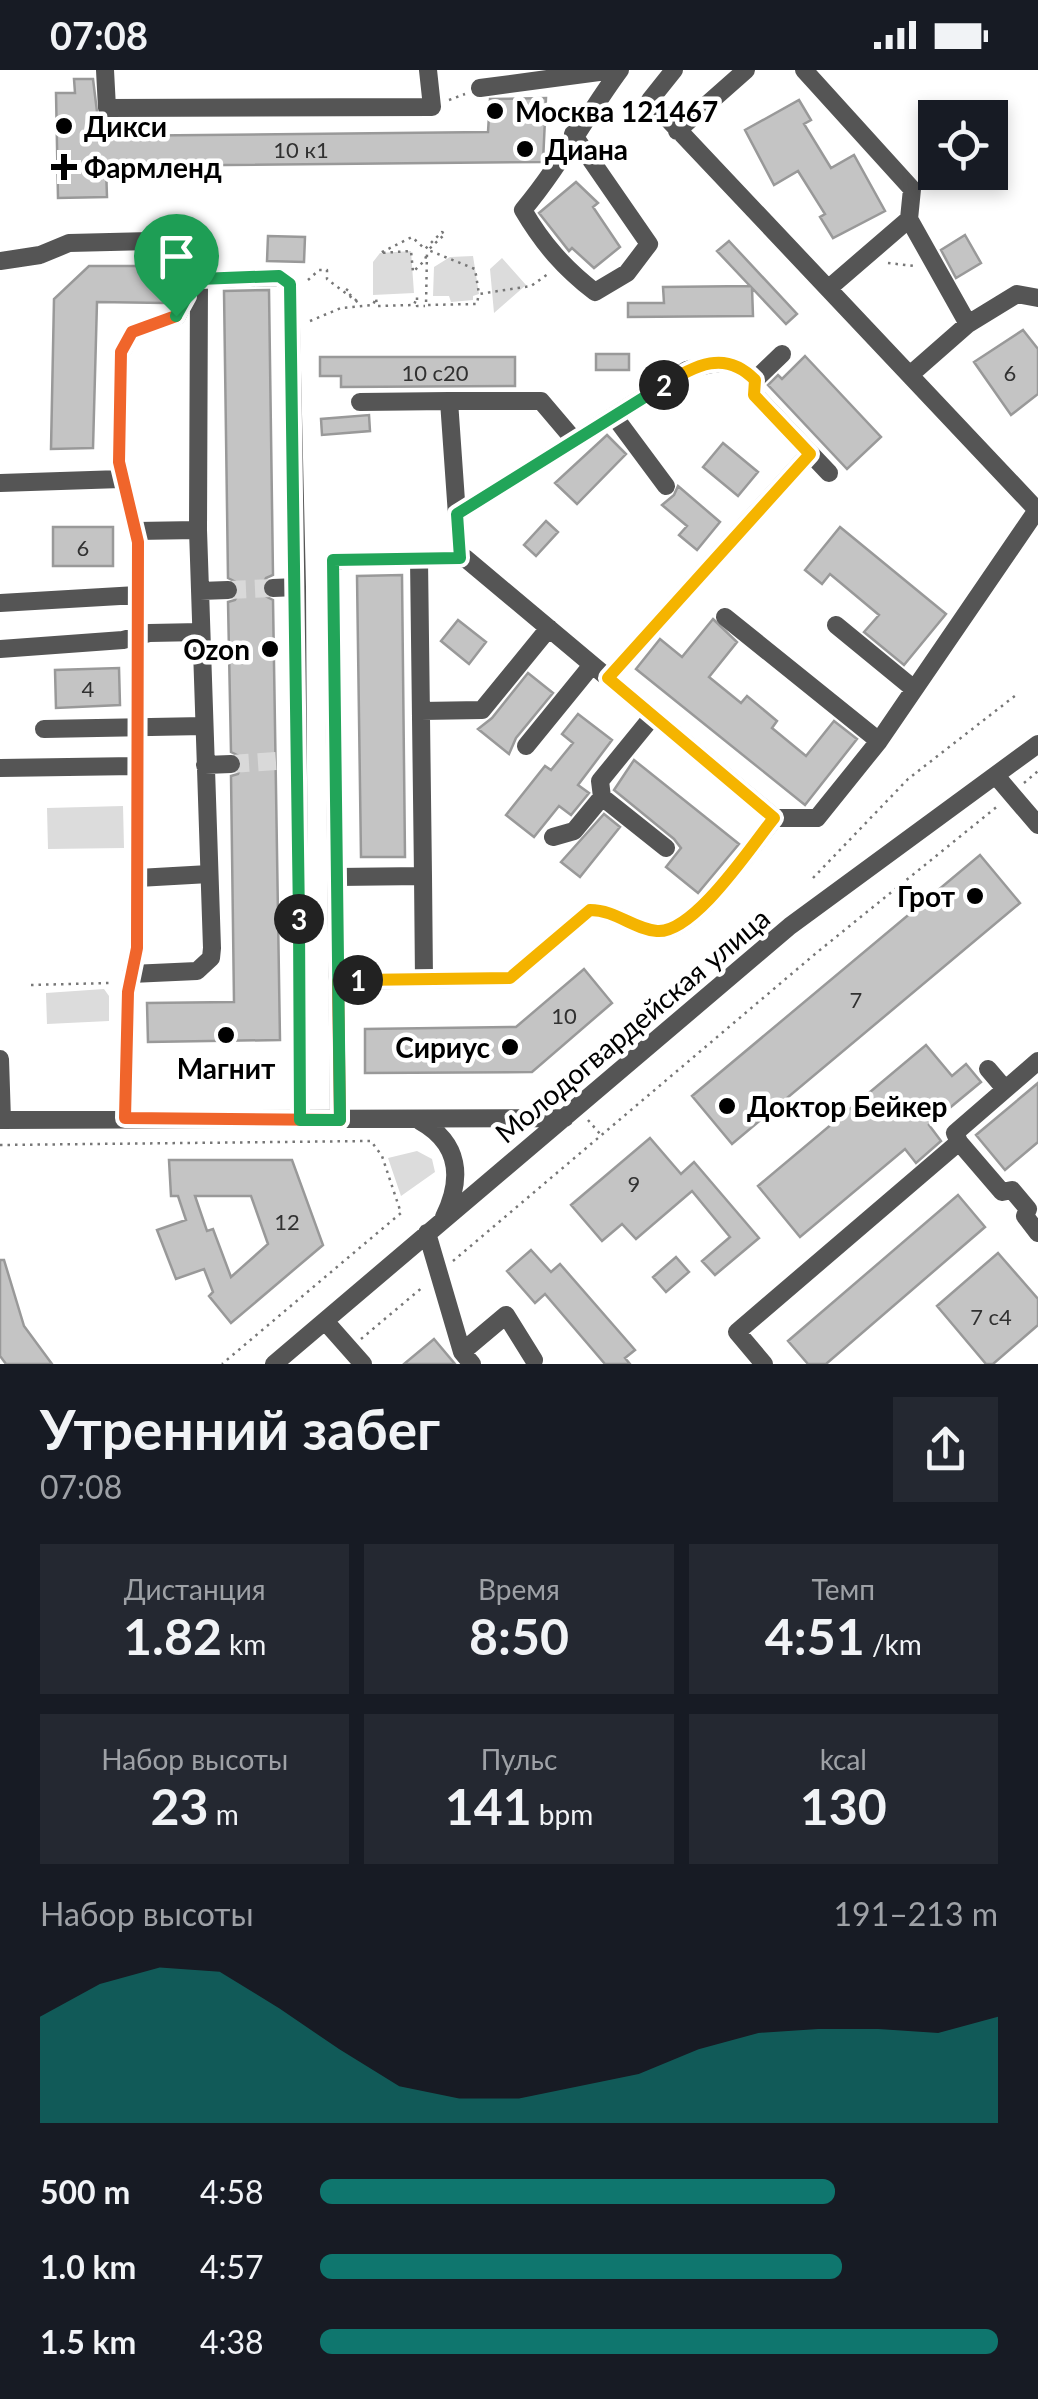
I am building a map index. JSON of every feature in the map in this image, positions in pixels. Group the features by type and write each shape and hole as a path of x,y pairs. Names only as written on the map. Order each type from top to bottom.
{"street":[{"path":"106,70 106,108 432,107 428,70"},
{"path":"480,88 617,70"},
{"path":"573,134 649,244 626,273 596,292 562,265 524,210 565,154 573,134 617,70"},
{"path":"340,1120 333,560 466,558 774,818 816,818 879,741 1037,511 650,100 674,70"},
{"path":"677,131 746,70"},
{"path":"804,70 912,189 909,219 968,324"},
{"path":"829,288 909,219"},
{"path":"0,261 40,256 69,243 152,242 170,251 193,276 212,948 205,966 188,974 130,978"},
{"path":"125,1118 130,978 137,948 137,594 136,532 121,479 121,371 125,340 140,326 160,324 176,316 193,276"},
{"path":"193,276 279,276 290,284 297,587 300,1120"},
{"path":"912,374 968,324 1017,294 1038,298"},
{"path":"782,354 755,380 754,395 829,473"},
{"path":"457,514 687,370 715,362 735,362 755,380"},
{"path":"360,402 541,401 574,441"},
{"path":"449,402 460,558"},
{"path":"614,416 666,486"},
{"path":"608,678 810,454"},
{"path":"0,483 121,479"},
{"path":"136,532 198,530"},
{"path":"419,559 424,980"},
{"path":"273,588 297,587"},
{"path":"200,591 228,590"},
{"path":"0,603 137,594"},
{"path":"725,617 879,741"},
{"path":"836,625 914,689"},
{"path":"421,711 482,710 548,628"},
{"path":"0,649 201,632"},
{"path":"526,746 592,665"},
{"path":"653,716 600,781 602,797 666,848"},
{"path":"44,729 204,726"},
{"name":"Молодогвардейская улица","path":"274,1364 790,926 1038,744"},
{"path":"276,761 298,760"},
{"path":"205,765 231,764"},
{"path":"0,768 136,766"},
{"path":"997,777 1038,825"},
{"path":"553,837 574,831 602,797"},
{"path":"338,981 510,978 590,910 608,910 664,932 680,926 704,904 774,818"},
{"path":"138,878 209,874"},
{"path":"337,878 423,876"},
{"path":"0,1059 1,1120 565,1118"},
{"path":"1038,1061 955,1132 959,1142 1002,1192 1012,1190 1028,1209 1025,1216 1038,1234"},
{"path":"988,1069 1005,1089"},
{"path":"418,1119 447,1141 457,1166 451,1202 434,1228 438,1274 467,1358 506,1314 534,1360"},
{"path":"764,1364 737,1332 959,1142"},
{"path":"325,1320 363,1364"}],"path":[{"path":"432,107 480,88"},
{"path":"426,306 426,253 425,260 412,272 411,251 380,252 412,237 424,248 442,232 445,234 428,250 475,269 479,294 531,286 562,265"},
{"path":"860,260 936,268"},
{"path":"308,291 308,277 318,270 327,270 327,278 359,303 346,291 349,287"},
{"path":"307,318 310,321 342,308 373,305 376,298 377,306 414,305 418,297 417,306 426,306 478,304 478,298"},
{"path":"813,878 908,778 1016,695"},
{"path":"350,1349 815,954 1038,771"},
{"path":"31,985 130,978"},
{"path":"0,1145 371,1141 382,1156 402,1212 222,1364"}],"shaded area":[{"path":"411,251 414,293 373,295 373,262 380,253"},
{"path":"473,256 479,294 473,300 451,302 449,296 433,296 434,267 450,257"},
{"path":"502,258 526,285 494,313 490,269"},
{"path":"123,806 124,848 48,849 47,808"},
{"path":"104,989 109,996 109,1021 47,1024 46,993"},
{"path":"417,1151 432,1159 435,1172 401,1196 388,1158"}],"building":[{"path":"74,79 93,79 100,136 488,132 490,99 546,98 543,162 106,166 107,197 58,198 56,93 75,93"},
{"path":"799,100 811,120 804,124 831,168 854,155 885,211 833,238 820,217 825,214 798,171 774,185 745,130"},
{"path":"576,182 598,203 593,207 620,247 594,268 572,248 569,251 539,213"},
{"path":"965,235 981,263 956,278 941,250"},
{"path":"268,236 305,237 304,262 267,261"},
{"path":"729,241 797,314 786,324 752,288 753,316 628,317 628,303 664,303 663,287 750,286 717,251"},
{"path":"89,266 165,266 165,303 97,302 93,448 51,449 54,299"},
{"path":"269,290 273,575 266,578 261,588 263,595 273,600 280,1040 148,1042 147,1003 234,1002 231,776 238,774 243,764 241,757 231,752 228,602 235,600 240,591 238,583 228,578 224,291"},
{"path":"1023,330 1038,349 1038,394 1011,415 974,362"},
{"path":"596,354 629,354 629,370 596,370"},
{"path":"805,356 881,437 847,469 768,385 778,375 782,379"},
{"path":"320,357 515,357 515,386 341,387 341,376 320,376"},
{"path":"369,415 370,431 322,435 321,419"},
{"path":"607,435 626,454 577,504 555,483"},
{"path":"723,443 758,472 738,496 703,467"},
{"path":"678,486 720,522 697,550 679,535 687,526 662,505"},
{"path":"546,521 558,532 536,556 524,545"},
{"path":"53,527 113,527 113,566 53,566"},
{"path":"840,527 946,614 904,665 864,632 879,615 830,574 822,584 805,570"},
{"path":"402,575 405,857 361,857 357,576"},
{"path":"713,619 737,642 709,677 741,703 747,696 777,721 772,728 806,756 834,721 857,739 805,805 636,669 660,639 682,657"},
{"path":"458,620 486,642 469,664 441,641"},
{"path":"119,668 120,705 56,708 55,670"},
{"path":"528,673 553,693 516,738 509,754 478,729 492,718"},
{"path":"578,714 612,740 578,785 589,793 571,815 559,806 534,837 506,815 545,766 551,770 573,743 562,734"},
{"path":"634,760 739,844 698,893 666,867 681,848 674,839 614,790"},
{"path":"604,814 620,827 580,877 561,862"},
{"path":"980,855 1020,903 732,1144 692,1096"},
{"path":"584,969 612,1003 532,1072 365,1073 365,1029 516,1027"},
{"path":"926,1045 952,1076 966,1064 981,1082 929,1125 941,1141 916,1163 905,1149 800,1237 758,1186"},
{"path":"1038,1083 1038,1142 1005,1170 976,1135"},
{"path":"650,1138 681,1174 694,1162 759,1238 715,1275 702,1261 730,1237 692,1191 636,1239 622,1224 602,1241 571,1205"},
{"path":"169,1160 292,1160 323,1245 231,1323 209,1296 213,1292 204,1269 176,1279 157,1230 186,1220 178,1196 171,1196","holes":["195,1196 251,1196 268,1244 231,1277 213,1229 207,1231"]},
{"path":"958,1195 985,1227 826,1364 808,1364 788,1341"},
{"path":"531,1250 551,1272 560,1264 635,1350 625,1358 630,1364 605,1364 545,1294 535,1303 507,1271"},
{"path":"998,1253 1038,1299 1038,1325 993,1364 986,1364 937,1306"},
{"path":"676,1257 689,1272 666,1292 653,1277"},
{"path":"0,1260 4,1260 24,1326 52,1364 6,1364 0,1356"},
{"path":"434,1339 455,1364 404,1364"}],"tunnel":[{"path":"228,590 273,588"},
{"path":"231,764 276,761"}],"place":[{"name":"Москва 121467","path":"495,111"},
{"name":"Дикси","path":"64,126"},
{"name":"Диана","path":"525,149"},
{"name":"Фармленд","path":"64,167"},
{"name":"Ozon","path":"270,649"},
{"name":"Грот","path":"975,896"},
{"name":"Магнит","path":"226,1035"},
{"name":"Сириус","path":"510,1047"},
{"name":"Доктор Бейкер","path":"727,1106"}],"route":[{"path":"176,316 160,324 140,326 125,340 121,352 119,462 138,542 137,948 128,992 125,1118 340,1120 338,981 510,978 590,910 608,910 664,932 680,926 704,904 774,818 608,678 810,454 754,395 755,380 745,369 735,362 715,362 687,370 457,514 460,558 333,560 338,1050 340,1120 300,1120 297,587 290,284 279,276 199,279 188,273 187,296 176,316"}]}
